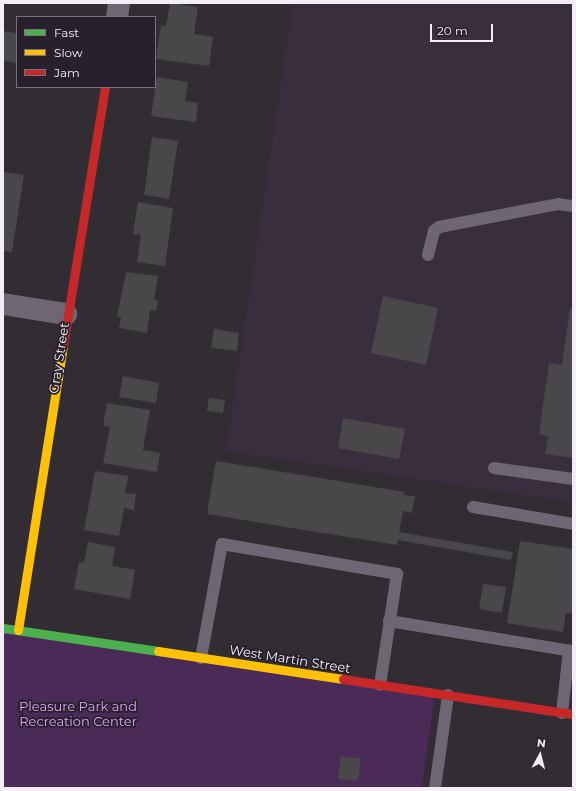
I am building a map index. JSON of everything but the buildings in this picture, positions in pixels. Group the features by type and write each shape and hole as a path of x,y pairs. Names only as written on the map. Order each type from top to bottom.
{"street":[{"path":"116,16 119,3"},
{"name":"Gray Street","path":"18,630 66,314 105,88"},
{"path":"3,304 66,314"},
{"name":"West Martin Street","path":"3,628 567,714"}],"lane":[{"path":"428,255 434,231 439,227 558,204 573,206"},
{"path":"494,468 573,479"},
{"path":"473,507 573,524"},
{"path":"201,658 222,544 397,574 380,685"},
{"path":"390,621 571,650 567,714"},
{"path":"435,788 448,696"}],"shaded area":[{"path":"293,3 573,3 573,502 226,451"}],"green space":[{"name":"Pleasure Park and Recreation Center","path":"3,628 435,694 422,788 3,788"}],"traffic: fast":[{"path":"3,628 158,651"}],"traffic: slow":[{"path":"18,630 63,346"},
{"path":"158,651 343,679"}],"traffic: jam":[{"path":"63,346 105,88"},
{"path":"343,679 573,714"}]}
